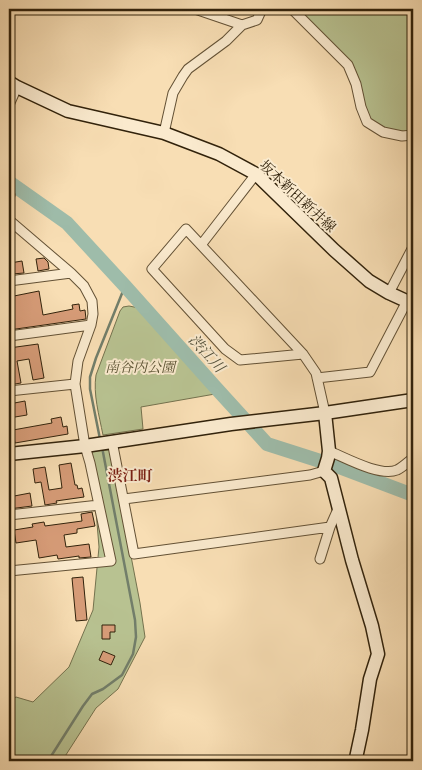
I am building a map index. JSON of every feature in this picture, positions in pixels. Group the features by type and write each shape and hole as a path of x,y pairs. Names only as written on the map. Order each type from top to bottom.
{"street":[{"path":"195,9 242,25"},
{"path":"164,133 173,93 188,69 226,41 242,25 257,20 262,9"},
{"path":"292,9 348,66 356,84 361,107 367,122 383,132 402,136 413,135"},
{"path":"9,105 13,84"},
{"name":"坂本新田新井線","path":"13,84 68,111 164,133 219,154 256,174 334,250 370,281 410,303"},
{"path":"201,245 256,174"},
{"path":"9,195 9,199"},
{"path":"9,220 71,273 84,286 92,302 93,314 91,325 78,361 74,384 111,561 9,571"},
{"path":"303,354 240,360 225,349 152,269 186,229 303,354 316,373 325,413 329,455 324,471"},
{"path":"389,293 413,247"},
{"path":"9,281 71,273"},
{"path":"317,378 370,372 410,303"},
{"path":"9,336 91,325"},
{"path":"9,391 74,384"},
{"path":"9,454 88,445 413,400"},
{"path":"110,441 124,499 134,554 330,527"},
{"path":"329,455 378,471 388,472 397,470 413,458"},
{"path":"124,499 310,475 324,471"},
{"path":"324,471 331,478 378,654 370,679 362,730 354,761"},
{"path":"9,514 99,505"},
{"path":"320,559 338,509"}],"green space":[{"path":"298,9 413,9 413,130 401,132 386,128 370,119 351,61"},
{"name":"南谷内公園","path":"123,307 139,308 215,394 141,407 143,429 103,435 96,397 96,375 120,311"},
{"path":"110,450 145,637 118,689 96,708 62,761 9,761 9,701 16,697 33,702 69,667 93,610 99,547 91,451"}],"building":[{"path":"44,258 48,262 49,269 38,271 36,259"},
{"path":"22,261 24,273 12,274 10,263"},
{"path":"39,291 43,315 73,309 72,305 79,304 80,311 85,310 86,319 9,330 9,297"},
{"path":"38,344 44,378 33,380 29,359 17,361 21,383 9,385 9,348"},
{"path":"25,401 27,415 9,418 9,404"},
{"path":"61,417 63,427 67,426 68,434 15,443 13,430 52,423 51,419"},
{"path":"71,463 75,485 77,485 78,489 82,488 84,497 56,501 57,503 45,505 41,482 35,483 33,469 45,467 49,490 62,488 59,465"},
{"path":"30,493 32,506 9,509 9,497"},
{"path":"92,512 95,526 77,529 77,533 64,535 66,547 89,544 91,557 79,558 79,556 58,559 57,555 39,558 36,540 16,543 14,530 33,527 32,524 44,522 45,526 82,521 81,514"},
{"path":"83,577 87,620 76,621 72,578"},
{"path":"102,625 115,625 115,632 110,632 110,639 102,639"},
{"path":"103,651 115,656 111,665 99,660"}],"waterway":[{"name":"渋江川","path":"9,182 67,223 267,444 339,467 413,495"},
{"path":"100,439 90,389 90,377 125,286"},
{"path":"48,761 92,694 103,689 122,675 133,654 136,637 135,620 102,447"}],"district":[{"name":"渋江町","path":"130,475"}]}
